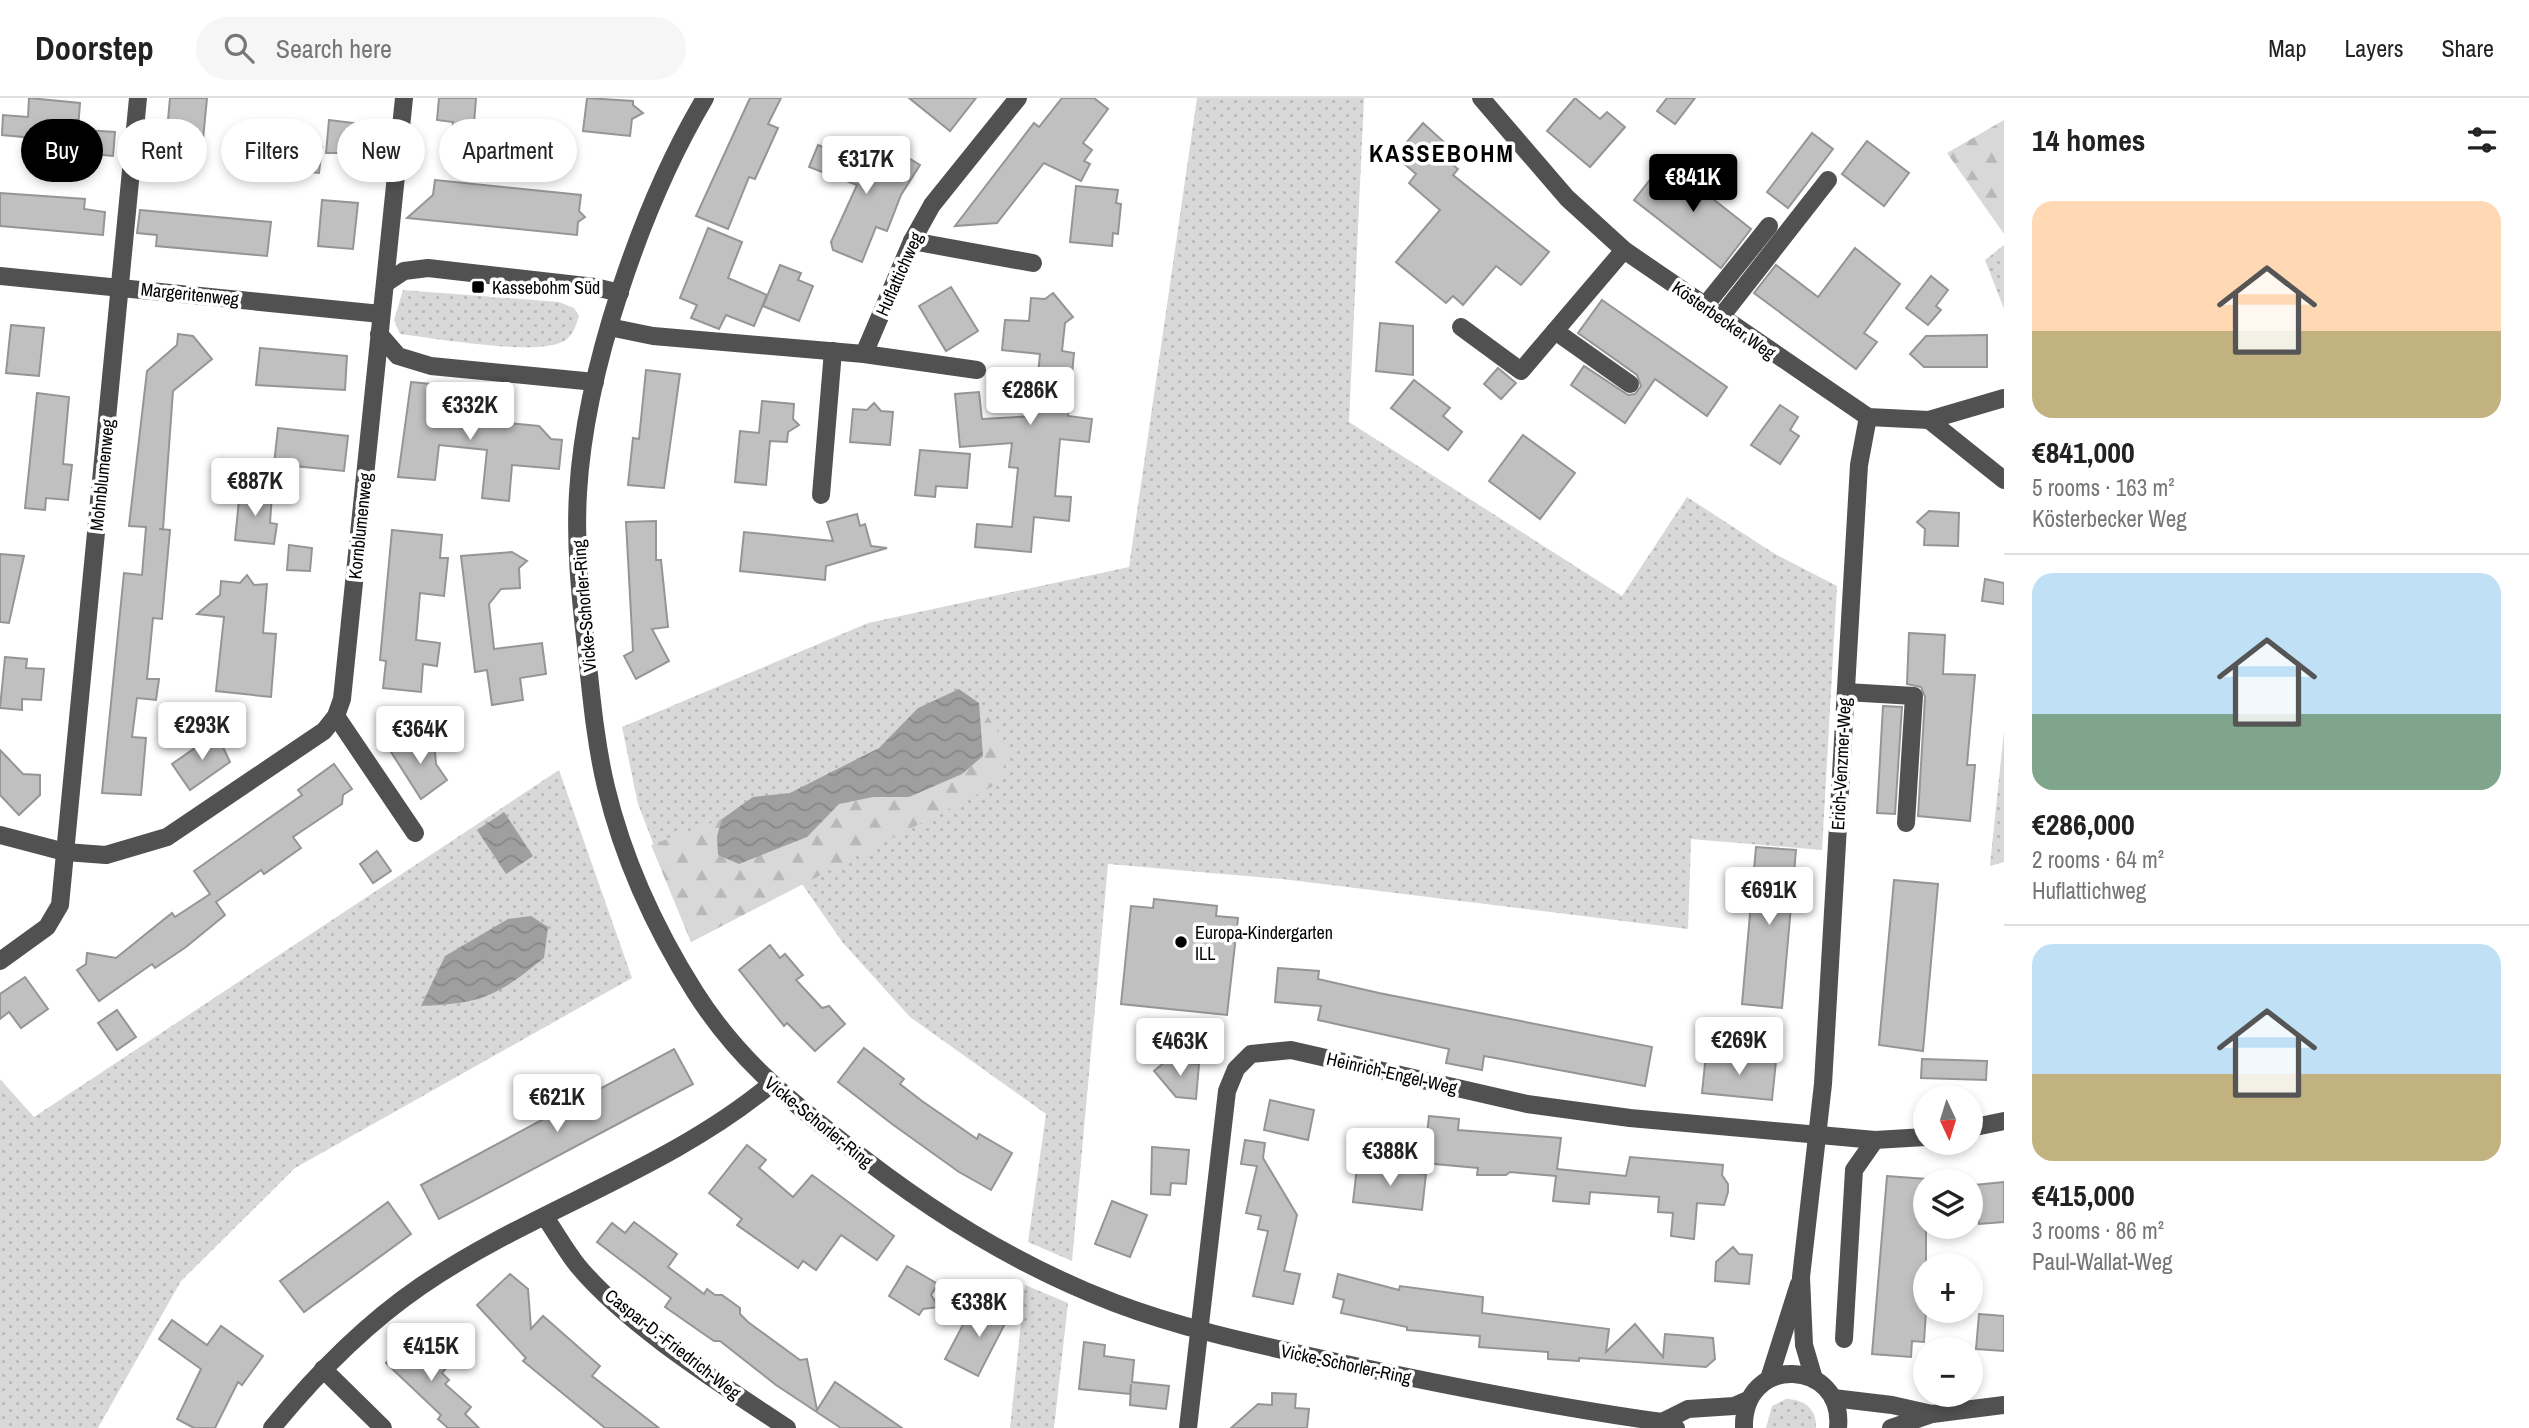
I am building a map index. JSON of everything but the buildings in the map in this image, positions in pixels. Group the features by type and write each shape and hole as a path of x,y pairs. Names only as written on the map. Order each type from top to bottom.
{"street":[{"name":"Mohnblumenweg","path":"65,852 138,98"},
{"path":"404,98 379,334 398,356 431,366 595,382"},
{"name":"Vicke-Schorler-Ring","path":"705,98 675,154 609,327 595,382 581,461 577,541 588,671 606,787 623,842 668,944 696,993 730,1041 770,1085 881,1173 955,1221 1020,1258 1111,1301 1198,1331 1505,1398 1669,1425 1688,1409 1734,1406 1748,1400"},
{"name":"Huflattichweg","path":"864,354 912,241 932,205 1018,98"},
{"name":"Kösterbecker Weg","path":"1481,98 1567,198 1624,250 1868,417"},
{"path":"1720,318 1828,180"},
{"path":"1704,307 1769,226"},
{"path":"912,241 1033,263"},
{"path":"1461,327 1521,371 1624,250"},
{"path":"386,284 404,271 428,268 595,286 620,293"},
{"name":"Margeritenweg","path":"0,276 381,314"},
{"path":"609,327 653,336 864,354 977,370"},
{"path":"1555,331 1630,384"},
{"name":"Kornblumenweg","path":"336,716 342,699 379,334"},
{"path":"821,495 833,351"},
{"path":"1868,417 1929,420 2004,398"},
{"name":"Erich-Venzmer-Weg","path":"1814,1379 1805,1352 1801,1277 1823,1084 1859,465 1868,417"},
{"path":"1929,420 2004,480"},
{"path":"1846,692 1913,696 1906,823"},
{"path":"0,835 65,852 106,855 167,837 324,731 336,716 415,834"},
{"path":"0,961 47,928 60,905 65,852"},
{"name":"Heinrich-Engel-Weg","path":"1198,1331 1227,1091 1236,1069 1251,1054 1291,1050 1527,1104 1630,1118 1818,1136"},
{"path":"272,1428 323,1369 378,1317 423,1285 715,1127 770,1085"},
{"path":"1983,1125 2004,1121"},
{"path":"1818,1136 1875,1140 1913,1138"},
{"path":"1844,1339 1854,1170 1875,1140"},
{"name":"Caspar-D.-Friedrich-Weg","path":"545,1217 579,1267 626,1312 717,1382 787,1428"},
{"name":"Erich-Venzmer-Weg","path":"1769,1379 1801,1277"},
{"path":"1188,1428 1198,1331"},
{"path":"323,1369 383,1428"},
{"path":"1744,1428 1748,1400 1769,1379 1791,1374 1814,1379 1833,1398 1838,1411 1838,1428"},
{"path":"1833,1398 1892,1405 1932,1414"},
{"path":"1891,1428 1932,1414 2004,1405"}],"green space":[{"path":"1197,98 1364,98 1349,422 1622,596 1687,497 1775,554 1837,586 1822,850 1691,839 1688,929 1282,879 1108,864 1072,1261 1028,1242 1046,1114 910,1017 843,943 802,884 691,942 638,804 622,727 868,623 1129,567"},
{"path":"2004,120 2004,234 1947,153"},
{"path":"2004,245 2004,309 1985,260"},
{"path":"403,290 559,302 574,308 579,316 568,338 548,346 507,347 400,334 394,320"},
{"path":"979,703 1010,750 997,784 691,942 651,845 722,819 717,836 807,837 839,804 873,797 910,797 983,727"},
{"path":"2004,731 2004,862 1990,866 1990,865"},
{"path":"559,770 632,978 295,1168 181,1281 98,1428 0,1428 0,1079 34,1117"},
{"path":"1025,1285 1068,1303 1054,1428 1010,1428"},
{"path":"1786,1399 1808,1406 1814,1415 1816,1428 1766,1428 1772,1406"}],"water":[{"path":"959,689 979,703 983,756 962,774 909,797 873,797 839,804 807,837 739,864 718,855 717,836 722,819 753,797 790,793 879,748 918,708"},
{"path":"504,812 533,856 506,874 477,830"},
{"path":"531,916 548,927 544,958 514,981 488,995 459,1003 421,1006 445,956 508,919"}],"place":[{"name":"Kassebohm Süd","path":"478,287"},
{"name":"Europa-Kindergarten ILL","path":"1181,942"}],"district":[{"name":"KASSEBOHM","path":"1442,153"}]}
